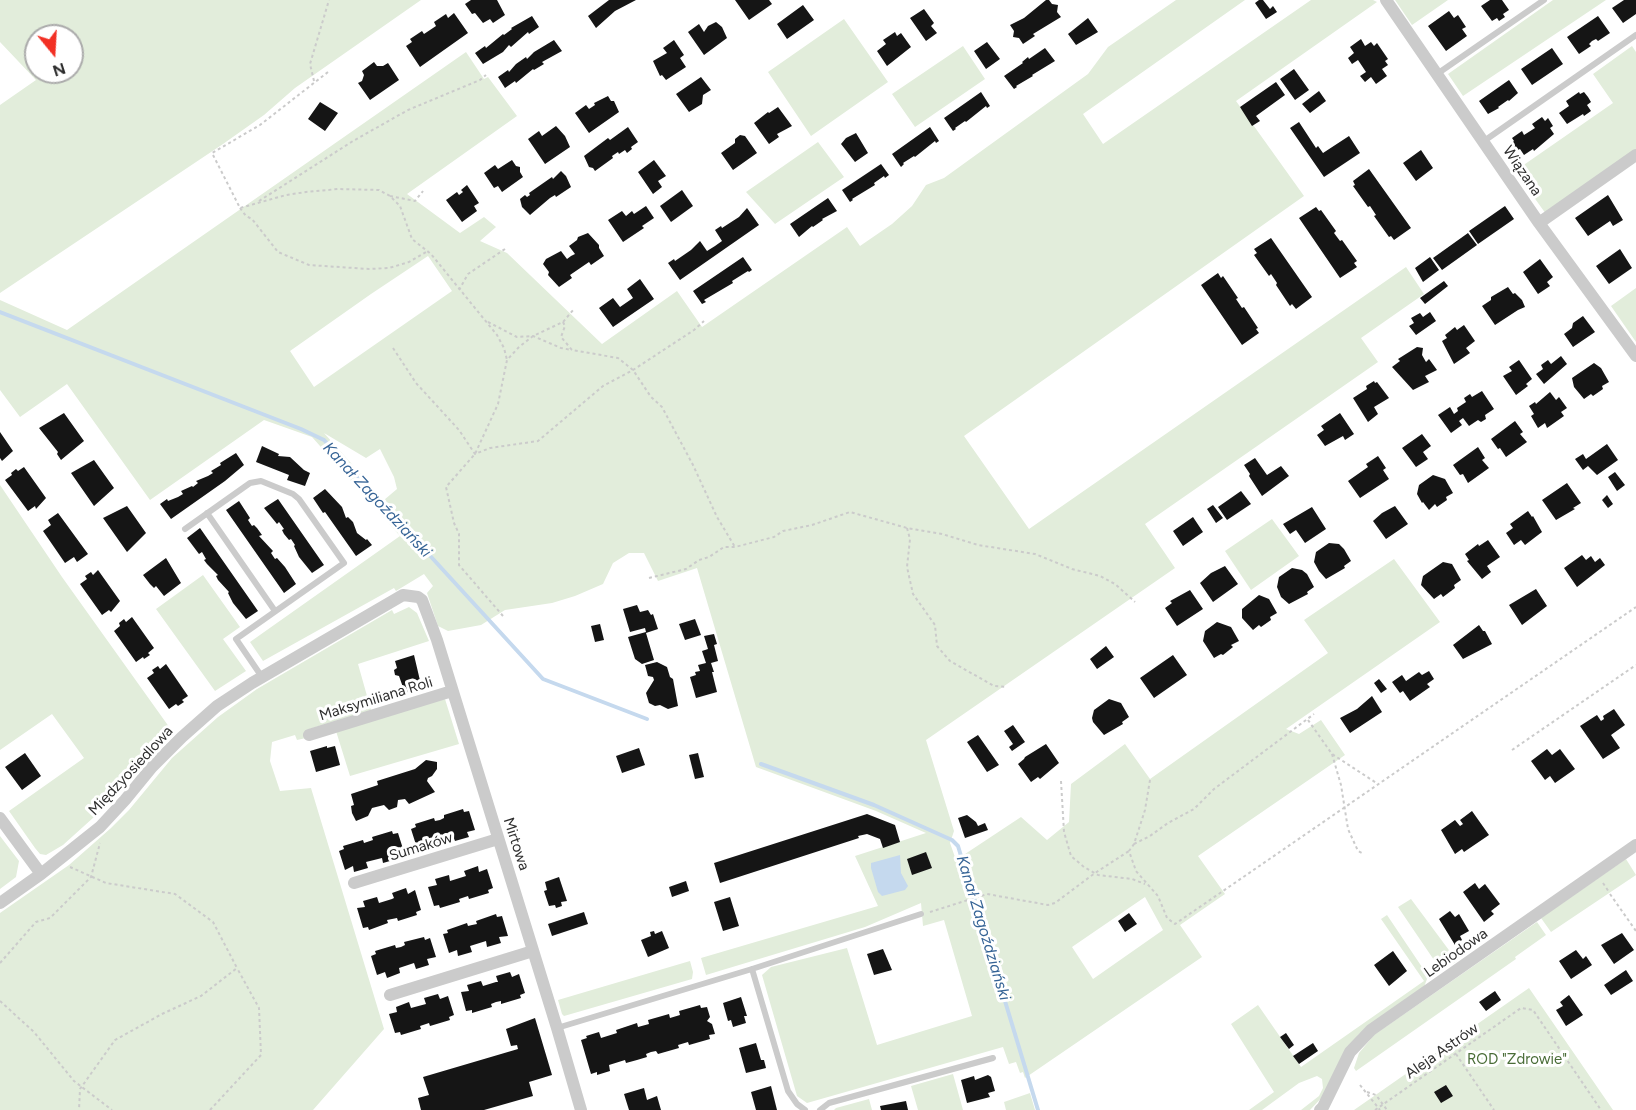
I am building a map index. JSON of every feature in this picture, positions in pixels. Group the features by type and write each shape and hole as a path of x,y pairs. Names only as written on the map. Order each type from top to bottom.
{"street":[{"name":"Wiązana","path":"1386,0 1539,223 1636,356"},
{"path":"1539,223 1636,155"},
{"name":"Międzyosiedlowa","path":"0,903 57,862 100,827 152,767 218,706 262,677 403,595 411,594"},
{"name":"Mirtowa","path":"411,594 422,600 452,691 581,1110"},
{"name":"Maksymiliana Roli","path":"309,735 452,691"},
{"path":"0,818 41,874"},
{"name":"Sumaków","path":"354,883 498,839"},
{"name":"Lebiodowa","path":"1320,1110 1350,1052 1371,1030 1636,845"},
{"path":"390,995 533,951"}],"lane":[{"path":"1437,74 1544,0"},
{"path":"1484,141 1636,35"},
{"path":"185,529 250,483 261,480 299,499 344,563 236,639 262,677"},
{"path":"207,513 275,611"},
{"path":"557,1028 752,969 921,914"},
{"path":"752,969 788,1091 797,1104 805,1110"},
{"path":"820,1110 829,1103 993,1058"}],"path":[{"path":"314,82 310,64 330,0"},
{"path":"328,72 260,124 213,153 240,208 246,216 252,219 278,252 309,265 389,268 409,262 426,252"},
{"path":"256,202 353,141 408,110 480,80 486,75"},
{"path":"240,208 286,195 338,189 379,190 390,196 400,206 412,239 431,254 497,335 507,360 498,404 475,454 446,487 454,523 459,534 459,565 503,616"},
{"path":"390,196 415,201 423,191"},
{"path":"459,290 468,274 505,249"},
{"path":"507,360 533,336 563,322 574,309"},
{"path":"486,321 517,337 533,336 561,348 618,358 633,370 651,397 662,407 717,517 735,547"},
{"path":"475,454 490,448 538,441 603,386 633,370 705,321"},
{"path":"563,322 565,326 561,337 572,350"},
{"path":"393,348 416,383 459,430 475,454"},
{"path":"649,578 686,569 724,547 735,547 850,512 978,545 1035,554 1072,569 1100,576 1115,584 1135,602"},
{"path":"907,528 910,539 907,567 913,594 935,625 937,646 950,661 994,686 1007,687"},
{"path":"1128,851 1137,872 1158,896 1167,918 1175,924 1636,607"},
{"path":"1512,750 1636,665"},
{"path":"921,914 987,894 1048,905 1054,903 1128,851 1134,844 1194,809 1214,789 1314,714"},
{"path":"1307,719 1332,754 1341,786 1348,828 1358,851 1362,854"},
{"path":"1332,754 1378,784"},
{"path":"1134,844 1145,810 1150,780"},
{"path":"1061,781 1064,832 1071,856 1095,873 1132,879 1147,885"},
{"path":"0,963 36,922 50,918 91,877 100,842 100,827"},
{"path":"57,862 115,885 176,894 213,922 259,1008 261,1055 210,1110"},
{"path":"1610,894 1636,931"},
{"path":"79,1110 80,1089 115,1040 201,996 237,968"},
{"path":"0,1001 34,1032 74,1081 112,1110"},
{"name":"Aleja Astrów","path":"1375,1110 1521,1008 1533,1010 1601,1110"},
{"path":"1456,1054 1494,1110"},
{"path":"1360,1085 1372,1097 1379,1109"},
{"path":"1367,1092 1376,1095 1387,1110"}],"green space":[{"path":"0,0 421,0 295,88 264,115 223,144 0,293 0,105 30,84 84,84 84,24 24,24 24,67 0,42"},
{"path":"1176,0 1245,0 1083,114 1103,144 1311,0 1373,0 1377,2 1236,101 1304,196 964,436 1029,529 1406,267 1424,294 1361,338 1378,362 1145,524 1175,568 926,740 954,831 950,843 956,860 1021,817 1047,840 1069,822 1071,784 1125,744 1150,779 1328,653 1304,620 1394,559 1440,622 1286,729 1299,734 1321,720 1345,755 1198,856 1225,894 1180,925 1202,957 1025,1078 1023,1072 1020,1073 1016,1062 1009,1064 1003,1047 807,1103 797,1096 762,975 771,967 847,948 877,1045 972,1016 944,920 923,926 921,903 865,927 706,975 701,958 878,906 855,856 926,833 876,811 756,767 697,568 658,581 644,553 629,553 613,563 603,584 552,603 505,610 481,625 448,631 438,626 427,593 433,586 424,574 396,591 394,588 263,661 250,642 400,536 312,437 264,420 150,500 67,384 20,417 0,390 0,300 67,330 466,52 484,79 488,77 517,116 407,194 460,233 484,217 496,227 480,241 507,253 602,344 677,291 702,327 847,227 860,246 892,224 912,206 926,185 944,178 1088,74 1108,47","holes":["428,256 452,291 314,387 290,351","324,433 366,458 380,449 394,477 397,489 384,500","1145,897 1163,930 1093,979 1072,947"]},
{"path":"1395,0 1448,0 1412,25"},
{"path":"1553,0 1606,0 1463,96 1448,74"},
{"path":"844,19 888,82 811,136 768,72"},
{"path":"963,46 985,79 915,127 892,94"},
{"path":"1632,46 1636,52 1636,151 1546,214 1515,171 1613,103 1593,74"},
{"path":"818,142 844,177 775,224 746,192"},
{"path":"1636,288 1636,342 1611,306"},
{"path":"0,485 62,577 172,731 104,808 63,845 46,855 40,854 9,811 84,758 52,714 0,750"},
{"path":"1272,519 1299,556 1251,590 1225,551"},
{"path":"203,575 240,627 223,639 246,671 215,691 156,609"},
{"path":"409,607 417,613 429,641 358,664 371,710 306,730 306,738 297,740 295,735 272,742 270,761 280,791 311,788 384,1029 313,1110 0,1110 0,913 69,865 111,828 172,758 218,717 257,689 392,610 394,614"},
{"path":"445,699 459,744 350,776 336,731"},
{"path":"0,836 19,861 16,877 0,889"},
{"path":"1626,859 1636,875 1551,932 1541,918"},
{"path":"1411,899 1457,961 1451,965 1436,963 1398,907"},
{"path":"1387,915 1426,973 1427,979 1424,987 1359,1034 1345,1051 1327,1092 1310,1110 1301,1110 1319,1096 1323,1088 1322,1079 1317,1076 1299,1083 1262,1110 1249,1110 1274,1092 1231,1024 1258,1005 1301,1067 1424,981 1381,919"},
{"path":"1537,922 1546,935 1515,957 1516,959 1356,1071 1354,1068 1359,1053 1374,1035"},
{"path":"690,961 692,979 564,1016 562,1014 558,1000"},
{"name":"ROD \"Zdrowie\"","path":"1529,988 1613,1110 1354,1110"},
{"path":"953,1074 963,1110 918,1110 911,1086"},
{"path":"1030,1093 1035,1110 1006,1110 1004,1102"},
{"path":"869,1099 872,1110 834,1110 836,1108"}],"water":[{"path":"900,855 901,873 908,886 905,890 882,896 878,892 871,863"}],"building":[{"path":"471,0 497,0 505,15 493,23 490,19 483,23 465,4"},
{"path":"609,0 636,0 615,11 596,28 588,16"},
{"path":"735,0 769,0 772,4 749,20"},
{"path":"1046,0 1058,5 1057,12 1061,17 1033,34 1035,36 1023,44 1019,38 1013,37 1014,31 1010,25 1024,18"},
{"path":"1263,0 1270,9 1273,6 1277,12 1266,19 1255,3"},
{"path":"1490,0 1502,0 1509,10 1499,21 1497,18 1492,21 1481,6"},
{"path":"1624,0 1636,0 1636,14 1623,23 1612,8"},
{"path":"803,5 814,20 787,39 777,24"},
{"path":"924,9 934,23 931,26 937,33 926,41 910,18"},
{"path":"1449,11 1454,18 1458,15 1466,27 1462,29 1467,36 1446,51 1428,26"},
{"path":"454,13 468,33 420,67 406,46 412,42 410,39 436,26 434,22 446,14 448,18"},
{"path":"532,16 539,27 529,34 528,32 511,47 509,45 503,52 483,64 475,53"},
{"path":"1598,16 1610,33 1598,41 1596,39 1592,41 1589,44 1591,46 1579,54 1567,37"},
{"path":"1088,18 1098,32 1076,45 1068,34"},
{"path":"716,22 722,27 727,38 704,55 688,32 699,24 704,32 708,26"},
{"path":"895,32 897,36 901,33 911,47 887,66 877,51 886,44 883,40"},
{"path":"1361,39 1365,46 1371,42 1374,46 1377,43 1388,59 1385,61 1388,65 1382,69 1387,76 1376,84 1371,77 1365,82 1360,76 1366,72 1358,60 1352,64 1348,58 1354,53 1350,47"},
{"path":"554,40 562,51 505,88 498,77 508,70 509,72 516,64"},
{"path":"674,40 684,55 680,58 686,67 666,80 662,75 660,76 653,61 667,53 663,48"},
{"path":"987,42 1000,59 986,69 974,51"},
{"path":"1045,48 1055,61 1014,89 1004,76 1028,57 1029,59"},
{"path":"1552,48 1563,64 1532,85 1521,69"},
{"path":"374,62 377,66 388,63 399,80 370,100 358,83 362,81 364,75 362,71"},
{"path":"1294,69 1309,90 1295,100 1280,79"},
{"path":"701,77 711,90 703,95 702,104 689,112 676,94"},
{"path":"1509,80 1518,93 1488,114 1479,101"},
{"path":"1276,82 1285,95 1256,116 1260,121 1252,126 1240,107"},
{"path":"1319,91 1326,101 1310,113 1302,104"},
{"path":"981,92 990,106 987,108 986,106 953,131 944,118"},
{"path":"1579,92 1580,94 1584,92 1588,97 1591,102 1587,105 1591,111 1567,124 1559,113 1569,106 1566,101"},
{"path":"608,96 611,101 614,101 619,112 589,133 575,113 586,105 589,109 595,105 594,103"},
{"path":"320,102 338,113 325,131 308,119"},
{"path":"778,107 792,126 777,134 779,137 769,144 754,123"},
{"path":"1542,117 1545,121 1548,118 1553,126 1550,128 1554,134 1534,151 1533,149 1524,155 1520,149 1516,151 1511,144 1514,141 1512,138 1522,131 1524,135 1535,128 1532,124"},
{"path":"1299,122 1316,148 1318,146 1323,153 1349,136 1360,153 1324,177 1290,128"},
{"path":"556,126 565,136 570,147 545,164 528,139 539,131 542,136"},
{"path":"628,127 638,142 631,147 632,149 627,153 625,150 619,154 618,152 595,171 589,167 584,156 608,138 610,140"},
{"path":"930,127 939,141 936,143 935,141 915,157 903,163 901,167 892,154"},
{"path":"856,133 868,153 855,162 841,144 846,138"},
{"path":"740,135 745,136 757,153 733,170 721,153 735,143 735,139"},
{"path":"1421,150 1433,168 1416,181 1403,163"},
{"path":"512,160 516,166 520,167 523,177 502,192 498,186 494,188 484,173 495,165 498,169"},
{"path":"654,160 666,176 658,181 662,187 653,194 638,172"},
{"path":"881,164 889,175 885,178 884,176 850,202 842,190"},
{"path":"1369,169 1411,228 1394,240 1391,236 1389,237 1374,216 1376,215 1370,206 1368,207 1353,186 1355,185 1353,181"},
{"path":"561,171 571,187 556,197 555,195 550,198 530,215 522,207 520,199 525,195 527,197 530,195 529,193 552,177 553,179"},
{"path":"467,185 479,203 474,206 477,211 462,222 446,200 457,192 459,195"},
{"path":"682,190 693,206 671,222 660,206"},
{"path":"1608,195 1623,220 1613,226 1610,221 1588,236 1575,218"},
{"path":"828,198 837,211 822,219 799,237 790,224"},
{"path":"646,206 654,218 623,242 608,220 622,211 626,216"},
{"path":"1505,206 1514,219 1478,244 1469,231"},
{"path":"1316,207 1319,211 1321,210 1336,231 1334,233 1357,261 1354,263 1357,267 1340,278 1299,218"},
{"path":"747,208 759,225 680,280 668,263 691,250 700,241 707,251 715,246 722,241 715,230 739,217"},
{"path":"588,233 599,245 604,256 591,265 589,262 570,275 572,278 559,287 548,275 549,272 543,264 546,259 561,251 567,259 575,254 569,246 578,237"},
{"path":"1468,233 1477,245 1442,270 1433,258"},
{"path":"1271,238 1312,297 1296,309 1292,304 1290,306 1271,274 1269,276 1254,255 1257,253 1254,249"},
{"path":"1620,249 1632,268 1609,284 1596,266"},
{"path":"743,257 752,270 704,300 706,302 702,304 693,291"},
{"path":"1430,257 1439,270 1423,282 1415,268"},
{"path":"1540,259 1553,277 1547,282 1550,286 1538,294 1523,272"},
{"path":"1218,273 1221,278 1223,276 1242,308 1244,307 1258,328 1256,329 1259,333 1242,345 1201,285"},
{"path":"640,279 654,299 613,327 599,308 613,298 620,307 633,298 627,289"},
{"path":"1444,281 1448,286 1425,304 1420,298"},
{"path":"1508,287 1522,300 1525,307 1495,325 1482,306 1491,300 1491,297"},
{"path":"1430,312 1436,321 1416,335 1409,326 1414,323 1411,318 1420,313 1423,317"},
{"path":"1583,316 1595,332 1573,347 1564,334"},
{"path":"1464,325 1475,341 1466,348 1470,353 1454,364 1442,341 1447,338 1445,335 1455,327 1457,330"},
{"path":"1417,347 1423,348 1422,355 1426,362 1429,359 1437,370 1425,376 1429,382 1413,390 1392,367 1400,361 1398,359"},
{"path":"1561,356 1567,364 1544,384 1536,374 1543,369 1541,365 1548,360 1551,364"},
{"path":"1519,360 1532,379 1526,384 1528,386 1516,395 1503,376 1512,371 1509,367"},
{"path":"1594,363 1601,368 1609,382 1593,396 1591,394 1584,399 1574,387 1572,378"},
{"path":"1374,381 1389,398 1374,407 1378,414 1368,422 1353,398 1367,389 1366,386"},
{"path":"1482,391 1494,409 1485,415 1486,419 1481,422 1478,420 1469,426 1463,418 1459,421 1462,425 1451,433 1438,415 1450,407 1454,414 1458,411 1457,408 1466,402 1464,398 1470,394 1472,397"},
{"path":"1550,392 1556,400 1559,397 1567,408 1561,412 1564,416 1547,428 1545,423 1538,428 1531,416 1534,414 1529,406 1535,402 1536,404"},
{"path":"64,413 84,441 61,460 58,452 39,428"},
{"path":"1340,413 1354,434 1345,440 1343,436 1325,446 1317,435 1324,430 1321,426"},
{"path":"1515,421 1523,432 1520,434 1527,442 1506,457 1491,439"},
{"path":"0,432 13,451 2,461 0,458"},
{"path":"1422,434 1431,446 1423,452 1428,459 1416,467 1402,448"},
{"path":"1607,444 1618,460 1597,475 1588,466 1583,470 1575,459 1583,454 1586,459"},
{"path":"262,446 279,454 278,456 290,457 310,473 305,486 287,480 289,475 256,462"},
{"path":"1478,447 1485,458 1482,460 1489,468 1468,483 1463,474 1460,475 1453,465"},
{"path":"236,453 244,465 171,519 160,504 183,494 181,491 193,487 198,483 196,481 213,473 211,471 221,465 220,463"},
{"path":"1378,456 1386,468 1383,470 1389,479 1360,498 1348,481 1368,467 1366,464"},
{"path":"1255,458 1267,475 1281,466 1289,476 1262,496 1244,465"},
{"path":"94,460 114,488 94,506 71,473"},
{"path":"24,467 46,498 36,509 35,506 28,511 5,480 16,469 18,471"},
{"path":"1615,472 1625,485 1617,491 1608,477"},
{"path":"1433,475 1445,479 1453,493 1446,497 1447,500 1437,507 1435,504 1429,510 1417,494 1419,485"},
{"path":"1567,483 1581,503 1556,520 1542,500"},
{"path":"325,489 342,507 346,518 348,517 353,522 357,533 372,545 356,556 313,498"},
{"path":"1241,491 1251,504 1227,520 1218,507"},
{"path":"1607,495 1613,504 1608,508 1602,500"},
{"path":"278,499 324,565 312,573 299,557 291,539 289,540 284,534 282,530 284,529 279,522 277,524 264,508"},
{"path":"239,501 250,518 248,520 252,526 257,528 262,535 259,536 273,551 271,553 275,559 277,558 285,567 296,584 284,593 226,510"},
{"path":"1213,505 1223,518 1216,523 1207,509"},
{"path":"127,506 146,533 127,552 103,518"},
{"path":"1395,506 1408,524 1386,539 1373,521"},
{"path":"1312,507 1326,529 1305,543 1296,530 1290,534 1283,524"},
{"path":"1528,511 1542,532 1525,545 1521,540 1514,545 1506,533 1513,528 1510,524"},
{"path":"58,513 88,554 77,562 74,557 65,563 43,531 51,525 48,520"},
{"path":"1193,517 1203,532 1183,546 1173,531"},
{"path":"200,528 258,611 246,619 233,603 229,592 218,580 216,576 218,575 204,560 206,559 202,552 199,554 187,538"},
{"path":"1488,540 1500,557 1487,566 1491,572 1482,579 1467,561 1469,560 1465,554"},
{"path":"1329,543 1339,544 1351,561 1344,566 1345,568 1326,579 1314,562 1316,552"},
{"path":"1582,555 1586,560 1591,556 1595,562 1600,558 1605,565 1577,587 1564,568"},
{"path":"166,558 181,583 164,596 143,575"},
{"path":"1443,562 1452,564 1461,580 1443,597 1441,594 1434,599 1421,585 1423,576"},
{"path":"1225,566 1238,584 1213,602 1200,583 1211,573"},
{"path":"1292,568 1302,570 1307,574 1314,587 1307,592 1308,594 1289,604 1281,597 1277,587 1279,577"},
{"path":"98,570 120,601 111,612 109,610 102,615 80,584 87,579 85,576 91,572 93,575"},
{"path":"1536,589 1547,606 1522,625 1509,605"},
{"path":"1190,590 1203,609 1177,626 1165,608 1172,603 1170,601"},
{"path":"1259,595 1269,599 1277,613 1270,617 1271,620 1253,630 1242,618 1242,609"},
{"path":"637,605 640,612 648,610 651,615 653,614 658,629 646,633 654,660 642,664 635,659 628,637 646,632 645,628 630,632 623,609"},
{"path":"132,617 154,648 148,653 150,655 136,662 114,631 124,619 126,622"},
{"path":"695,619 701,635 685,640 679,624"},
{"path":"1217,622 1231,627 1239,641 1231,645 1233,647 1223,655 1214,658 1203,641 1205,631"},
{"path":"600,624 604,640 595,642 591,626"},
{"path":"1479,625 1492,644 1463,659 1453,645"},
{"path":"714,634 718,661 711,663 717,692 696,698 690,677 700,671 698,665 706,663 702,651 708,649 704,636"},
{"path":"1106,646 1114,657 1097,669 1090,659"},
{"path":"414,655 422,689 405,693 399,676 395,675 394,670 397,668 395,661"},
{"path":"1173,655 1187,675 1154,698 1140,678"},
{"path":"657,662 667,667 673,679 678,706 668,709 649,703 646,693 654,680 653,677 648,676 645,665"},
{"path":"166,664 188,696 182,700 184,702 169,709 147,678 154,673 152,670 158,666 160,669"},
{"path":"1429,671 1434,679 1427,684 1430,687 1410,701 1392,682 1402,675 1406,681 1419,672 1422,675"},
{"path":"1379,679 1387,689 1381,693 1374,683"},
{"path":"1372,696 1382,712 1350,733 1340,718 1357,709"},
{"path":"1109,699 1121,703 1129,717 1122,722 1123,724 1104,735 1092,718 1094,710"},
{"path":"1614,709 1625,725 1611,735 1620,748 1603,759 1580,726 1597,715 1601,721 1604,719 1603,716"},
{"path":"1013,725 1025,742 1012,751 1009,747 1013,744 1004,731"},
{"path":"978,735 999,765 987,772 967,742"},
{"path":"1046,744 1059,763 1040,779 1038,777 1031,782 1018,764"},
{"path":"327,746 327,748 335,746 340,765 316,772 310,751"},
{"path":"639,748 645,765 622,773 616,756"},
{"path":"1547,749 1552,755 1560,749 1575,769 1555,783 1550,776 1545,780 1531,761"},
{"path":"25,753 41,776 22,790 5,767"},
{"path":"698,753 704,777 695,779 689,755"},
{"path":"426,760 437,762 437,769 427,781 435,792 409,804 405,799 398,800 397,807 389,810 384,805 372,808 368,816 356,821 352,813 351,806 354,805 351,794 378,785 377,781 415,769"},
{"path":"463,809 464,812 469,811 475,830 467,832 469,837 455,841 453,836 438,840 440,846 426,850 424,845 417,848 411,829 416,827 415,824 434,818 435,821 440,820 444,818 444,815"},
{"path":"1472,811 1489,835 1464,852 1462,849 1455,854 1441,830 1455,820 1460,826 1463,824 1460,820"},
{"path":"867,814 895,825 900,842 883,848 880,839 867,834 858,836 859,838 720,883 714,863"},
{"path":"967,815 978,826 985,823 988,830 965,838 958,818"},
{"path":"392,831 393,834 398,833 404,852 395,853 397,859 383,863 382,858 366,862 368,868 354,872 353,866 345,870 339,851 344,849 343,846 363,840 364,843 373,840 372,837"},
{"path":"926,852 932,868 912,875 907,859"},
{"path":"478,866 479,872 487,869 493,888 488,890 489,893 469,899 468,896 459,899 460,902 440,908 439,905 434,906 428,887 437,885 435,879 449,875 450,881 466,876 464,871"},
{"path":"559,877 567,901 561,902 562,906 556,908 555,905 549,906 544,891 547,890 545,882"},
{"path":"686,881 689,891 672,897 669,887"},
{"path":"1475,883 1479,889 1485,884 1500,904 1491,911 1494,914 1484,922 1463,892"},
{"path":"406,888 408,894 415,890 421,910 416,912 417,915 398,921 397,918 387,920 388,923 369,930 368,927 363,928 357,908 365,907 363,901 377,897 379,903 394,898 392,893"},
{"path":"730,897 739,926 723,931 714,902"},
{"path":"1450,911 1455,917 1459,914 1469,931 1460,936 1462,940 1455,945 1439,919"},
{"path":"584,912 588,924 552,936 548,924"},
{"path":"1129,913 1137,924 1125,932 1118,921"},
{"path":"496,914 497,917 502,916 508,936 499,937 501,943 487,947 486,941 470,946 472,952 458,956 457,950 449,953 443,934 448,933 447,930 467,923 468,926 477,924 476,921"},
{"path":"654,931 655,934 662,931 669,948 648,957 641,940 651,936 650,932"},
{"path":"1622,933 1634,950 1614,964 1601,945"},
{"path":"424,937 425,940 430,938 436,957 427,959 429,965 416,969 414,963 399,968 400,973 387,978 385,972 377,975 371,956 376,954 375,951 395,945 396,948 401,947 405,945 404,942"},
{"path":"883,949 892,970 874,975 867,954"},
{"path":"1576,950 1583,959 1586,956 1592,965 1571,979 1559,961"},
{"path":"1393,951 1407,971 1389,986 1374,965"},
{"path":"1626,970 1633,981 1611,995 1604,985"},
{"path":"510,972 512,977 519,974 525,993 520,995 521,998 501,1004 501,1001 496,1002 491,1004 492,1007 472,1013 472,1010 466,1011 461,992 469,991 467,985 481,981 483,986 498,982 496,976"},
{"path":"1495,991 1501,1000 1486,1011 1479,1002"},
{"path":"438,994 440,999 448,996 454,1015 449,1017 450,1020 430,1026 429,1023 420,1026 421,1029 401,1035 400,1032 395,1033 389,1014 397,1012 396,1007 409,1002 411,1008 426,1004 424,998"},
{"path":"1569,995 1583,1015 1566,1026 1556,1010 1563,1006 1560,1002"},
{"path":"741,997 747,1016 744,1016 746,1023 733,1027 731,1020 728,1021 723,1003"},
{"path":"700,1005 701,1008 707,1007 710,1017 707,1021 712,1024 715,1034 709,1035 710,1039 689,1045 688,1042 678,1045 679,1048 658,1054 656,1051 651,1052 646,1054 647,1057 609,1065 610,1071 597,1075 597,1072 591,1074 581,1040 587,1038 586,1036 599,1032 601,1038 637,1023 638,1027 649,1024 648,1020 669,1014 670,1018 680,1015 679,1011"},
{"path":"535,1018 552,1075 529,1082 533,1096 484,1110 421,1110 418,1098 429,1095 423,1077 518,1049 517,1045 511,1046 506,1029"},
{"path":"1286,1033 1294,1045 1289,1049 1280,1037"},
{"path":"756,1043 766,1068 746,1073 739,1048"},
{"path":"1313,1043 1318,1051 1299,1064 1293,1056"},
{"path":"988,1075 991,1077 995,1091 988,1093 990,1097 967,1103 961,1080 974,1076 975,1080"},
{"path":"1446,1085 1453,1096 1441,1103 1434,1092"},
{"path":"771,1086 777,1110 756,1110 751,1092"},
{"path":"644,1088 647,1100 657,1096 661,1110 629,1110 624,1094"},
{"path":"906,1101 908,1110 881,1110 880,1106"}],"waterway":[{"name":"Kanał Zagoździański","path":"0,312 324,440 543,679 647,719"},
{"name":"Kanał Zagoździański","path":"761,764 874,805 952,840 958,846 1038,1110"}]}
